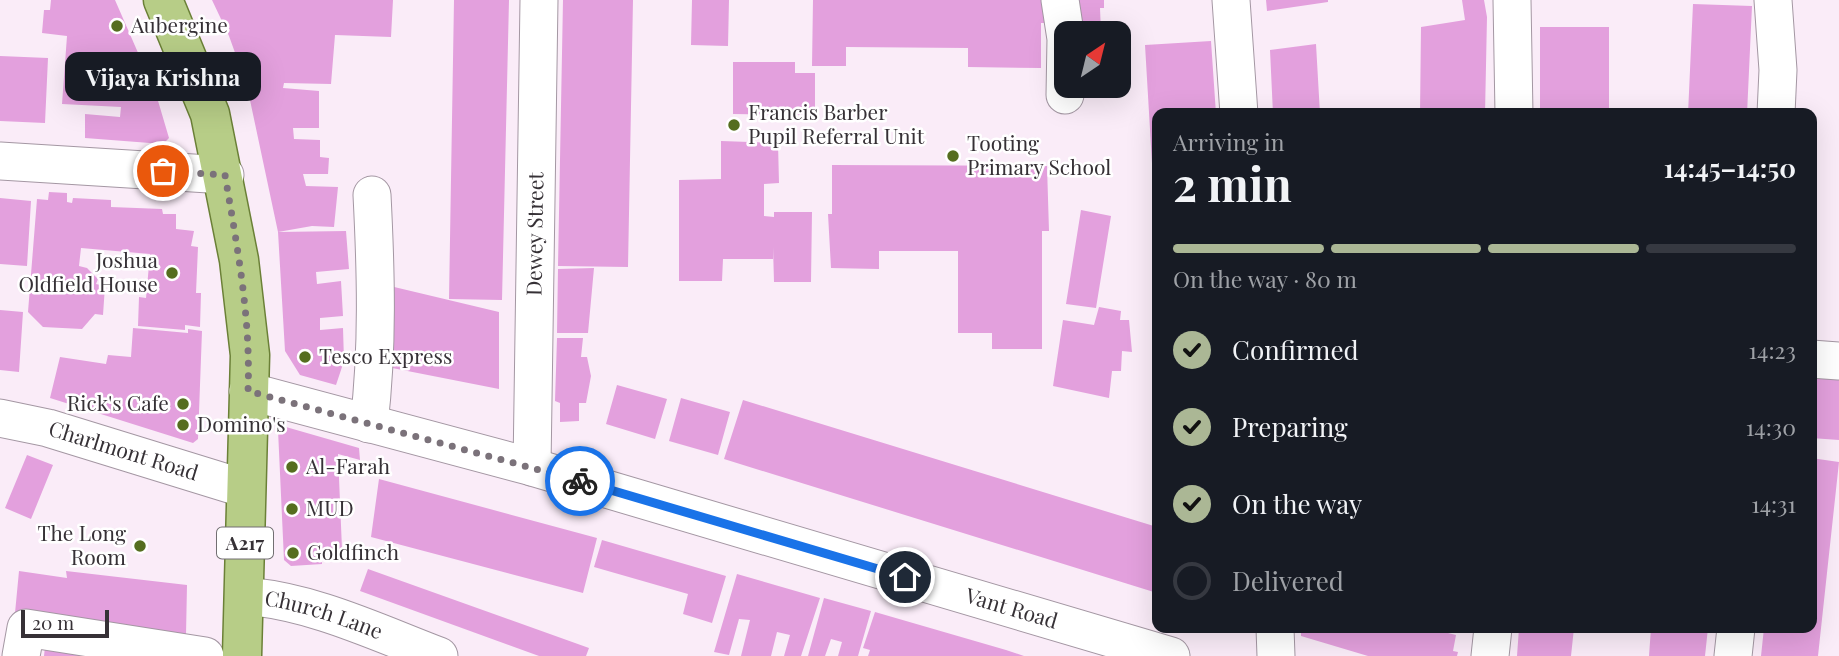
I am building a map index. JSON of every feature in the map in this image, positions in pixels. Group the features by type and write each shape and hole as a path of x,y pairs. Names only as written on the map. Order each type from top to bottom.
{"main road":[{"name":"A217","path":"163,0 210,114 225,175 239,260 248,342 242,656"}],"street":[{"name":"Dewey Street","path":"532,467 539,0"},
{"path":"1060,0 1063,21"},
{"path":"1231,0 1239,108"},
{"path":"1511,0 1514,108"},
{"path":"1773,0 1778,70 1776,108"},
{"path":"0,160 225,175"},
{"path":"369,424 378,312 372,195"},
{"path":"1817,359 1839,361"},
{"name":"Vant Road","path":"248,391 532,467 1171,656"},
{"name":"Charlmont Road","path":"0,418 48,428 246,489"},
{"name":"Church Lane","path":"244,596 278,598 317,610 438,656"},
{"path":"21,656 26,628 205,656"},
{"path":"1275,633 1276,656"},
{"path":"1490,656 1492,633"},
{"path":"1733,656 1735,633"}],"building":[{"path":"51,0 115,0 156,94 169,138 163,144 85,138 85,114 120,117 121,107 62,104 67,36 42,33 44,10 50,10"},
{"path":"212,0 393,0 391,37 335,35 331,84 284,83 283,88 319,91 319,128 293,128 294,139 320,140 320,157 329,158 328,174 303,174 306,186 338,187 334,227 312,226 278,232 247,86 229,36"},
{"path":"454,0 509,0 502,300 449,299"},
{"path":"563,0 633,0 628,267 558,266"},
{"path":"692,0 729,0 728,46 691,45"},
{"path":"813,0 1050,0 1050,23 1041,23 1041,68 968,67 968,48 846,47 846,66 812,66"},
{"path":"1071,0 1104,0 1104,8 1100,8 1101,21 1072,21"},
{"path":"1266,0 1328,0 1328,2 1267,11"},
{"path":"1462,0 1484,0 1487,17 1485,108 1420,108 1421,27 1465,20"},
{"path":"1693,4 1752,6 1747,108 1688,108"},
{"path":"1540,27 1609,27 1609,108 1540,108"},
{"path":"1211,41 1216,108 1152,108 1152,163 1145,45"},
{"path":"1316,44 1320,108 1273,108 1270,50"},
{"path":"0,56 48,58 45,123 0,121"},
{"path":"733,62 795,62 795,73 815,73 815,115 733,114"},
{"path":"721,141 778,143 779,183 764,184 764,216 774,217 774,212 812,212 811,282 774,282 773,247 773,259 723,259 722,281 679,281 679,180 721,179"},
{"path":"832,165 1047,166 1049,231 1042,231 1042,349 992,349 992,333 958,333 958,251 879,251 879,269 831,268 828,214 832,214"},
{"path":"49,192 67,193 67,202 72,203 73,198 111,200 111,207 162,209 163,214 176,214 176,229 194,231 191,246 198,247 196,293 201,293 200,327 185,325 185,330 138,326 139,297 146,298 150,254 81,248 79,266 87,268 98,279 96,284 105,286 103,315 95,314 82,329 43,327 28,312 37,199 48,200"},
{"path":"0,198 31,201 27,266 0,264"},
{"path":"1081,210 1111,216 1096,308 1066,304"},
{"path":"346,231 349,269 316,272 317,284 341,281 343,316 320,318 320,330 343,328 344,361 336,385 300,375 285,351 278,232"},
{"path":"594,268 588,333 557,333 558,269"},
{"path":"390,286 499,312 499,389 382,366"},
{"path":"1099,307 1121,311 1120,320 1129,320 1132,352 1122,351 1121,371 1112,371 1109,398 1053,386 1063,320 1094,325"},
{"path":"0,310 23,312 19,372 0,370"},
{"path":"133,328 188,333 188,329 202,331 198,439 193,443 50,398 60,357 106,364 108,355 131,357"},
{"path":"557,338 583,338 581,357 587,357 591,376 586,403 579,403 579,421 560,422 560,403 555,401"},
{"path":"1817,376 1839,377 1839,440 1817,438"},
{"path":"617,385 667,399 655,439 606,424"},
{"path":"681,398 730,412 718,455 669,441"},
{"path":"743,400 1152,525 1152,591 724,459"},
{"path":"286,427 359,448 360,460 338,454 342,549 322,552 322,564 291,566 284,560 278,430"},
{"path":"27,455 53,465 31,519 5,508"},
{"path":"1817,459 1839,462 1818,656 1761,656 1763,633 1817,633"},
{"path":"379,479 597,538 583,593 371,537"},
{"path":"602,540 726,576 712,623 683,614 688,594 594,567"},
{"path":"368,569 589,648 586,656 539,656 360,591"},
{"path":"19,571 67,578 66,571 187,585 186,635 15,613"},
{"path":"737,574 820,598 801,656 784,656 790,635 777,632 771,656 741,656 750,620 739,619 729,655 714,652"},
{"path":"824,598 871,611 858,656 838,656 842,642 831,639 825,656 808,656"},
{"path":"875,612 1024,656 868,656 870,650 863,648"},
{"path":"1301,633 1448,633 1456,635 1453,651 1458,652 1457,656 1368,656 1301,636"},
{"path":"1519,633 1573,633 1571,656 1517,656"},
{"path":"1651,633 1707,633 1705,656 1649,656"},
{"path":"45,647 95,656 44,656"}],"way so far":[{"path":"163,171 225,175 239,260 250,355 248,391 580,481"}],"place":[{"name":"Aubergine","path":"117,26"},
{"name":"Francis Barber Pupil Referral Unit","path":"734,125"},
{"name":"Tooting Primary School","path":"953,156"},
{"name":"Vijaya Krishna","path":"163,171"},
{"name":"Joshua Oldfield House","path":"172,273"},
{"name":"Tesco Express","path":"305,357"},
{"name":"Rick's Cafe","path":"183,404"},
{"name":"Domino's","path":"183,425"},
{"name":"Al-Farah","path":"292,467"},
{"name":"MUD","path":"292,509"},
{"name":"The Long Room","path":"140,546"},
{"name":"Goldfinch","path":"293,553"}],"route":[{"path":"580,481 905,577"}]}
